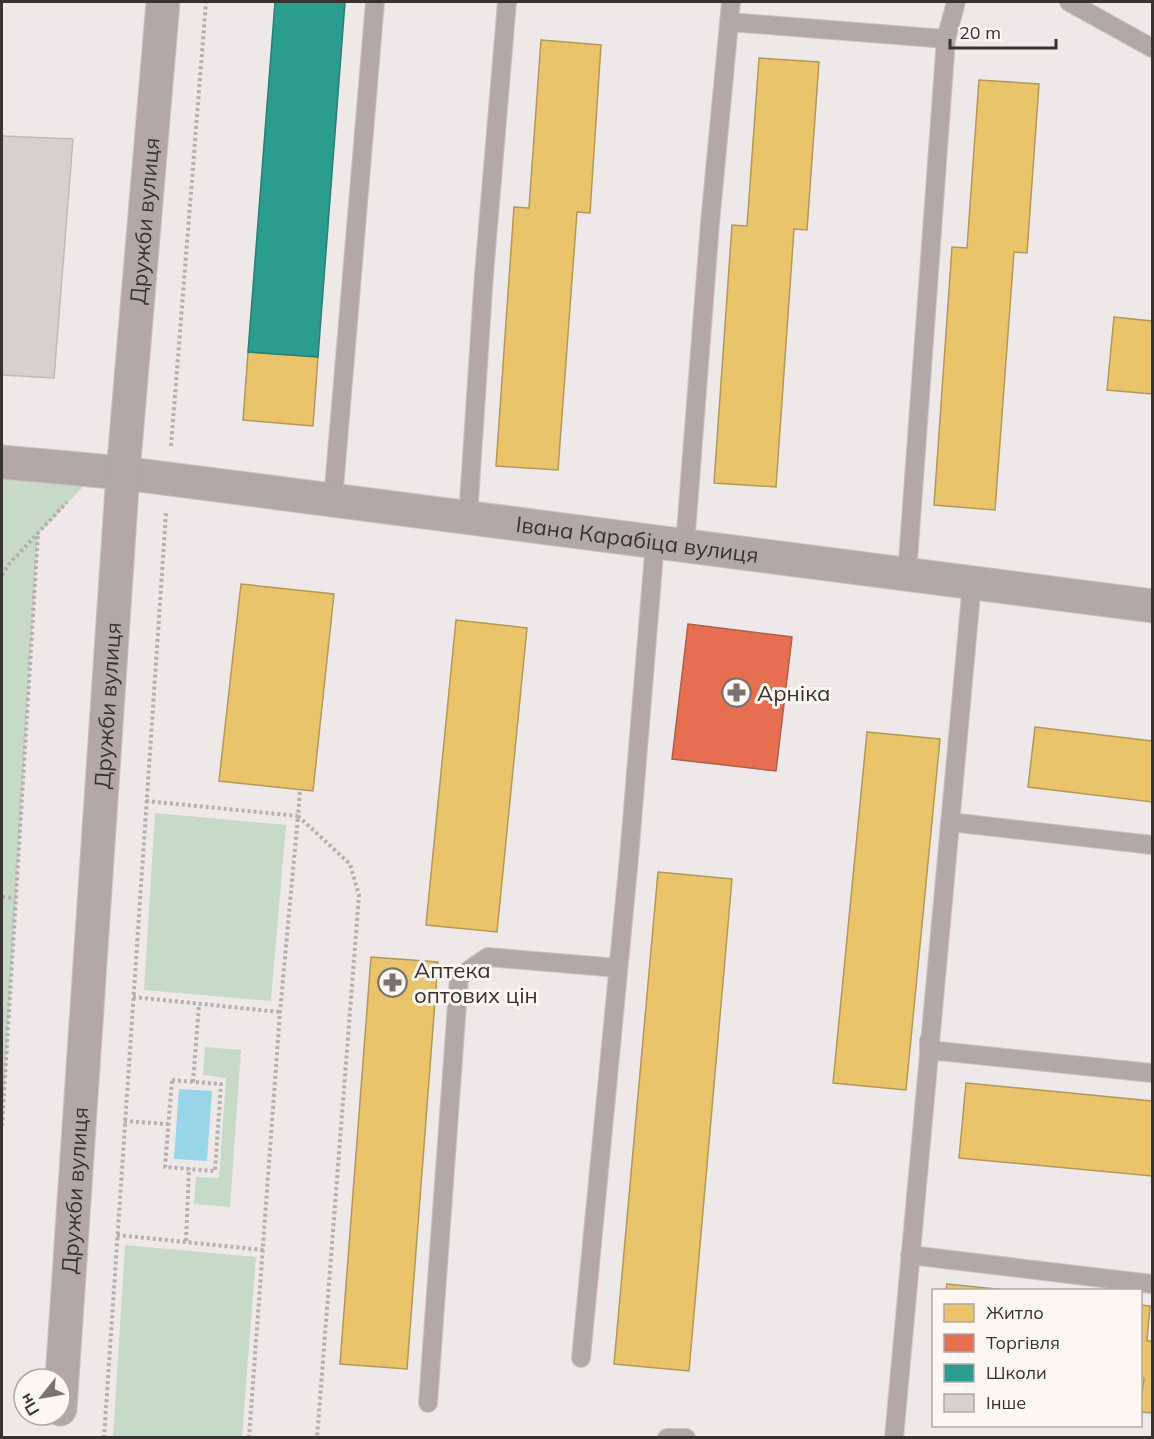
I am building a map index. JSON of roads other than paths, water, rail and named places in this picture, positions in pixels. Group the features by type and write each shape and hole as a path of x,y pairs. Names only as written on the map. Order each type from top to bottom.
{"street":[{"name":"Дружби вулиця","path":"62,1367 111,472 163,2"},
{"name":"Івана Карабіца вулиця","path":"2,462 168,478 1152,606"}],"lane":[{"path":"333,500 375,2"},
{"path":"468,517 484,274 507,2"},
{"path":"581,1358 618,968 709,235 731,2"},
{"path":"907,574 946,39 956,2"},
{"path":"1069,2 1152,48"},
{"path":"729,22 946,39"},
{"path":"894,1437 972,583"},
{"path":"950,822 1152,845"},
{"path":"428,1403 459,977 488,957 618,968"},
{"path":"929,1050 1152,1073"},
{"path":"910,1255 1152,1284"}],"water":[{"path":"179,1089 212,1091 207,1161 174,1159"}],"place":[{"name":"Арніка","path":"736,693"},
{"name":"Аптека оптових цін","path":"393,983"}]}
